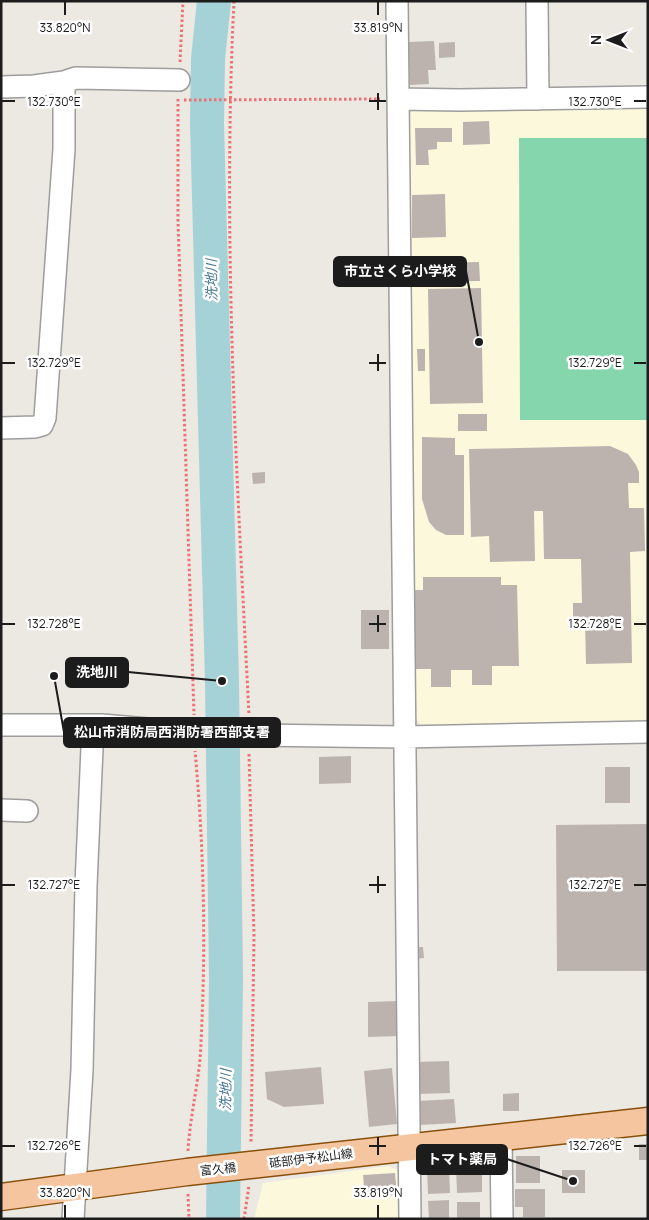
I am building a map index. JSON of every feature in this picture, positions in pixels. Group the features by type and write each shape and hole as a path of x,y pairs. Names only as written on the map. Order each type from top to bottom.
{"main road":[{"name":"砥部伊予松山線","path":"246,1166 409,1146 648,1121"},
{"name":"富久橋","path":"191,1172 246,1166"},
{"path":"1,1196 191,1172"}],"street":[{"path":"397,1 410,1219"},
{"path":"537,1 538,99"},
{"path":"1,86 34,86 64,82 76,78 181,90"},
{"path":"1,428 34,427 42,425 45,418 64,149 64,82"},
{"path":"398,98 459,100 648,97"},
{"path":"1,724 93,725 247,735 404,737 648,732"},
{"path":"72,1219 82,1070 86,886 93,725"},
{"path":"1,810 27,811"},
{"path":"501,1137 502,1219"}],"path":[{"path":"183,1 178,221 204,942 199,1074 189,1131 191,1172 189,1219"},
{"path":"234,1 230,99 231,294 254,935 246,1166 249,1192 244,1219"},
{"path":"181,90 224,100 398,98"}],"shaded area":[{"path":"648,106 648,724 421,726 413,714 406,119 412,111"},
{"path":"388,1166 401,1171 402,1219 254,1219 263,1183"}],"green space":[{"path":"519,138 648,138 648,420 520,420"}],"building":[{"path":"434,41 436,70 428,70 429,84 410,85 408,42"},
{"path":"455,42 455,57 439,58 439,43"},
{"path":"489,121 490,144 463,145 463,122"},
{"path":"415,128 452,128 452,142 437,142 437,149 428,150 429,165 416,165"},
{"path":"445,194 446,237 412,238 412,195"},
{"path":"479,262 480,281 428,282 428,263"},
{"path":"481,288 483,403 430,404 428,289"},
{"path":"417,349 425,349 425,371 418,371"},
{"path":"458,414 487,414 487,431 458,431"},
{"path":"422,437 455,438 455,455 464,455 464,535 446,535 436,530 429,522 422,499"},
{"path":"610,446 628,454 639,472 639,483 628,483 629,508 644,508 645,551 630,552 632,663 586,664 585,621 573,622 573,603 582,603 581,559 544,559 543,511 534,511 535,561 490,562 489,536 471,537 469,449"},
{"path":"265,472 265,483 253,484 252,473"},
{"path":"423,577 501,577 501,585 517,585 519,666 492,666 492,685 472,685 472,670 451,670 451,687 431,687 431,669 412,669 411,590 423,590"},
{"path":"361,610 389,610 389,649 361,649"},
{"path":"351,756 351,783 319,784 319,757"},
{"path":"605,767 630,767 630,803 605,803"},
{"path":"648,824 648,971 557,971 556,825"},
{"path":"414,947 423,947 424,958 415,959"},
{"path":"398,1001 399,1036 368,1037 368,1002"},
{"path":"449,1061 450,1093 417,1094 416,1062"},
{"path":"321,1067 324,1104 284,1107 267,1099 265,1072"},
{"path":"392,1068 397,1124 369,1127 364,1071"},
{"path":"519,1093 519,1111 503,1111 503,1094"},
{"path":"454,1099 456,1123 420,1125 418,1101"},
{"path":"639,1144 648,1144 648,1160 639,1160"},
{"path":"516,1156 540,1156 540,1183 516,1183"},
{"path":"456,1166 482,1166 482,1192 457,1193"},
{"path":"449,1168 450,1193 428,1194 427,1169"},
{"path":"562,1170 585,1170 585,1193 562,1193"},
{"path":"395,1173 397,1195 365,1198 363,1175"},
{"path":"515,1189 545,1189 545,1217 523,1217 523,1207 515,1207"},
{"path":"449,1200 449,1219 429,1219 428,1201"},
{"path":"457,1202 480,1202 480,1219 457,1219"}],"waterway":[{"name":"洗地川","path":"214,1 208,59 207,123 222,681 226,978 223,1219"}],"place":[{"name":"市立さくら小学校","path":"479,342"},
{"name":"松山市消防局西消防署西部支署","path":"54,676"},
{"name":"洗地川","path":"222,681"},
{"name":"トマト薬局","path":"573,1181"}]}
